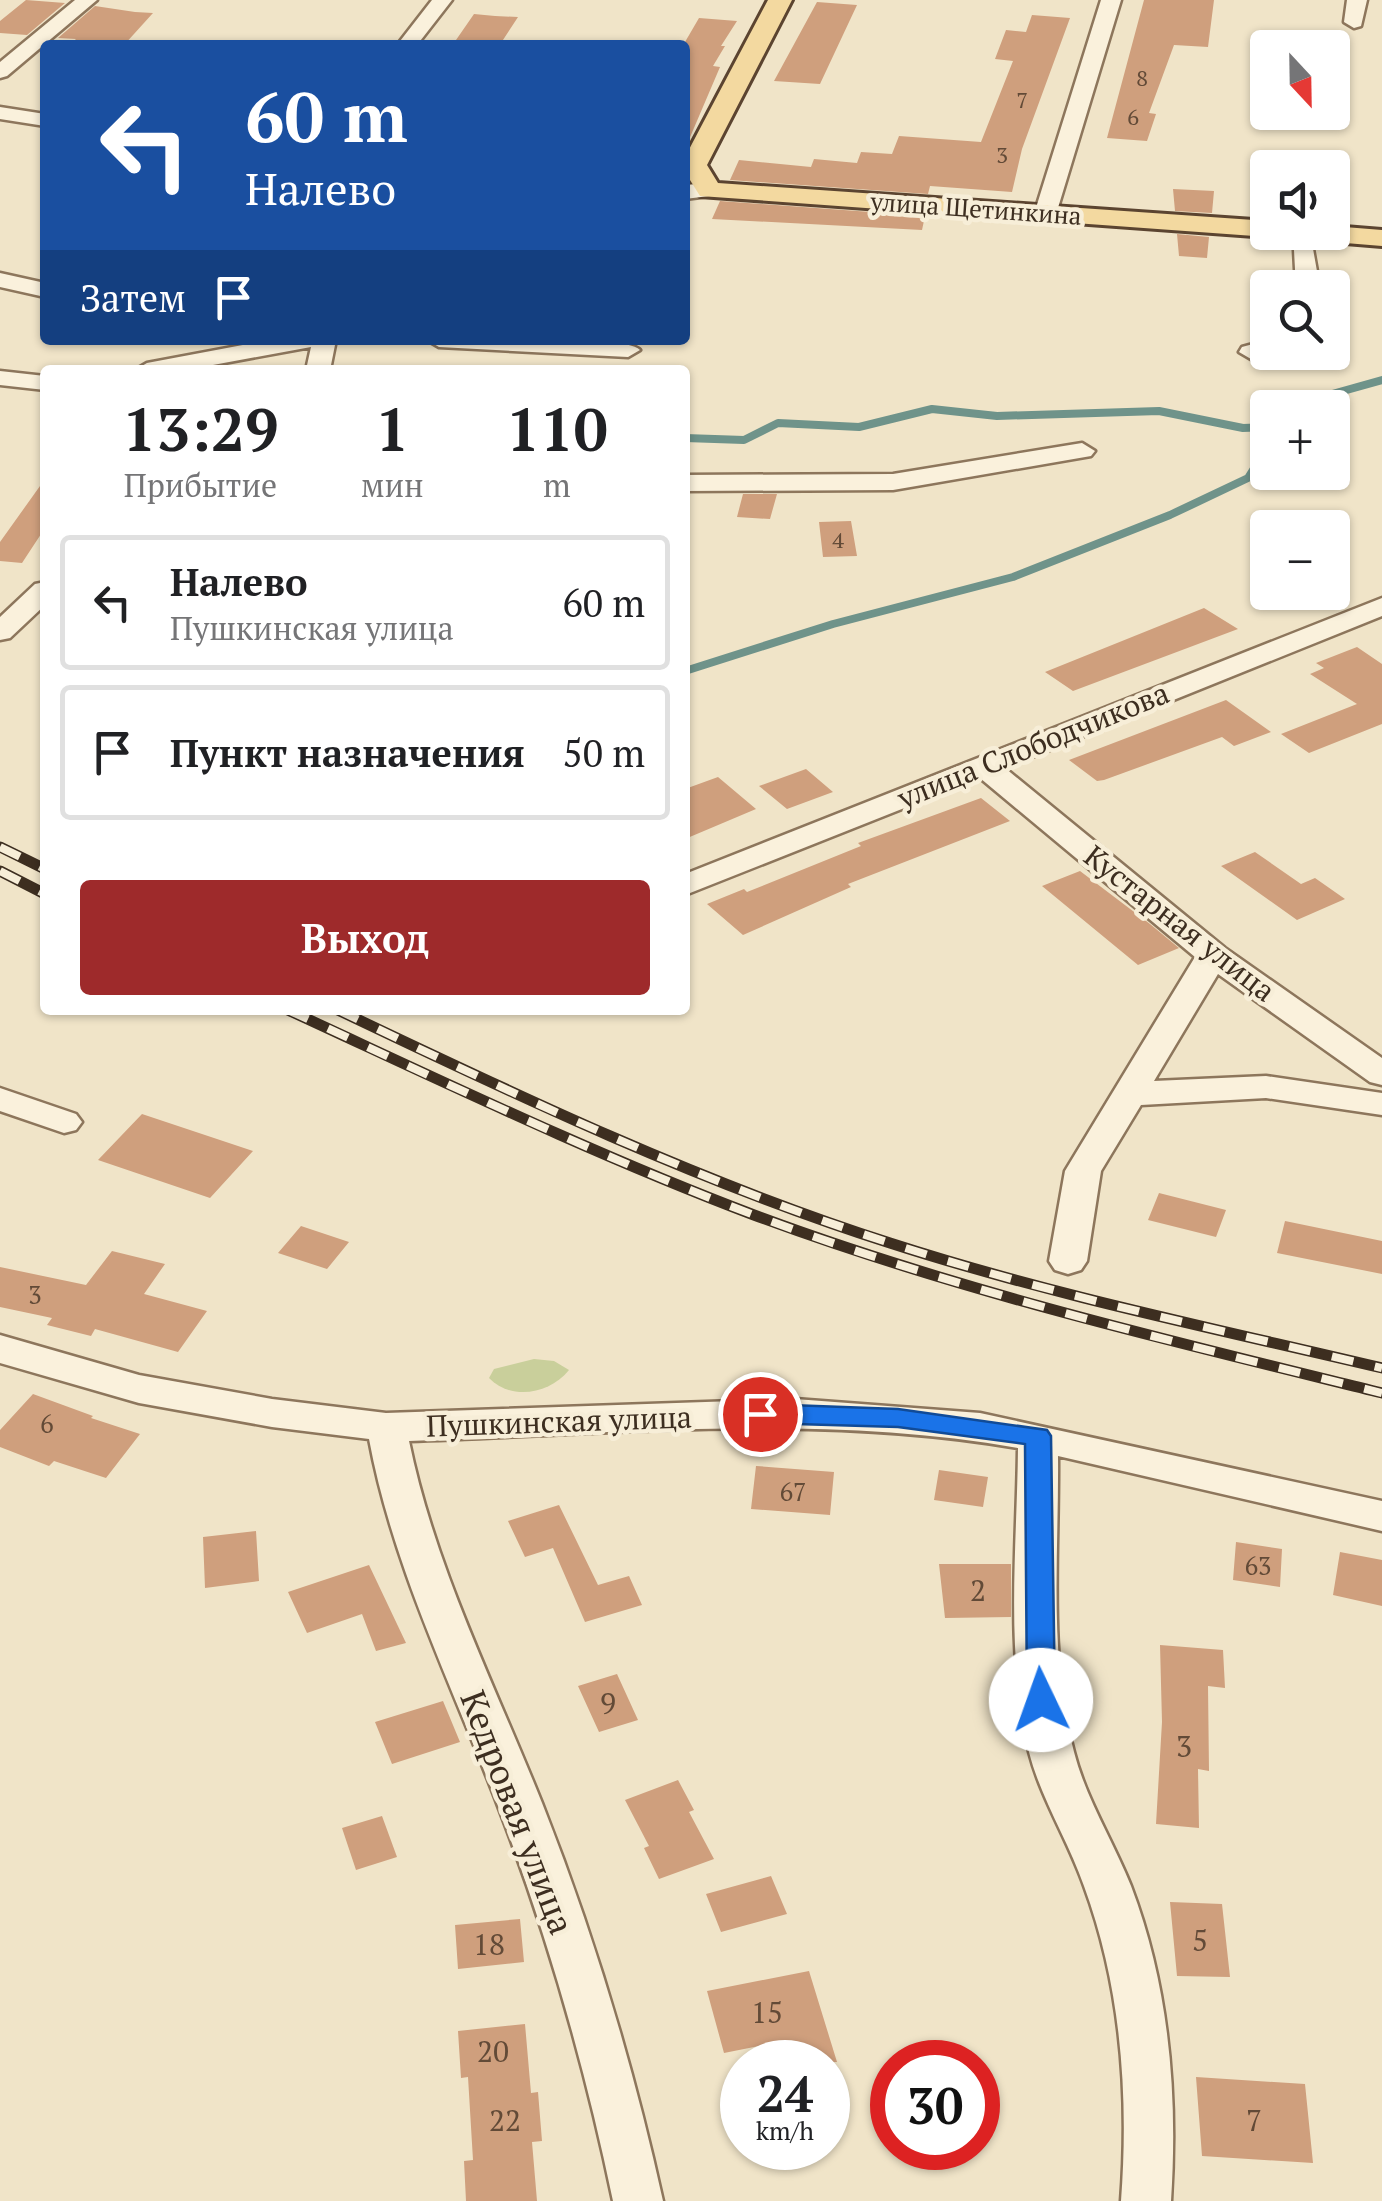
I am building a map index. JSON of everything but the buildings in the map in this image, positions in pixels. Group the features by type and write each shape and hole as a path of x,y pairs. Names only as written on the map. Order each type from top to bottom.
{"main road":[{"path":"697,191 694,165 780,0"},
{"name":"улица Щетинкина","path":"697,191 1046,211 1250,228"},
{"path":"1350,235 1382,238"}],"street":[{"path":"0,72 87,0"},
{"path":"411,40 442,0"},
{"path":"1046,211 1111,0"},
{"path":"1354,22 1357,0"},
{"path":"0,112 40,119"},
{"path":"0,280 40,289"},
{"path":"174,365 281,345"},
{"path":"534,345 628,350"},
{"path":"0,378 40,382"},
{"path":"690,483 862,483 1082,452"},
{"path":"0,632 40,595"},
{"name":"улица Слободчикова","path":"690,882 983,765 1374,617"},
{"name":"Кустарная улица","path":"983,765 1213,955 1382,1074"},
{"path":"1068,1261 1083,1171 1213,955"},
{"path":"1127,1094 1266,1087 1382,1104"},
{"path":"0,1099 64,1122"},
{"name":"Пушкинская улица","path":"0,1350 139,1389 272,1414 386,1427 795,1412 898,1418 1038,1436 1382,1516"},
{"name":"Кедровая улица","path":"386,1427 403,1508 436,1601 521,1806 583,1987 618,2102 638,2201"},
{"path":"1038,1436 1041,1700 1053,1756 1108,1887 1134,1988 1150,2159 1146,2201"}],"green space":[{"path":"534,1359 554,1361 569,1370 552,1385 530,1392 508,1390 489,1378 494,1369"}],"waterway":[{"path":"1346,390 1382,380"},
{"path":"690,438 744,440 778,423 859,427 932,409 997,416 1159,411 1250,428"},
{"path":"690,669 833,624 1013,577 1170,515 1250,475"}],"railway":[{"path":"0,847 40,867"},
{"path":"0,871 40,891"},
{"path":"299,1015 636,1168 831,1242 1065,1313 1382,1393"},
{"path":"349,1015 610,1136 819,1219 1012,1279 1382,1368"}],"route":[{"path":"760,1414 795,1412 898,1418 1038,1436 1041,1700"}]}
